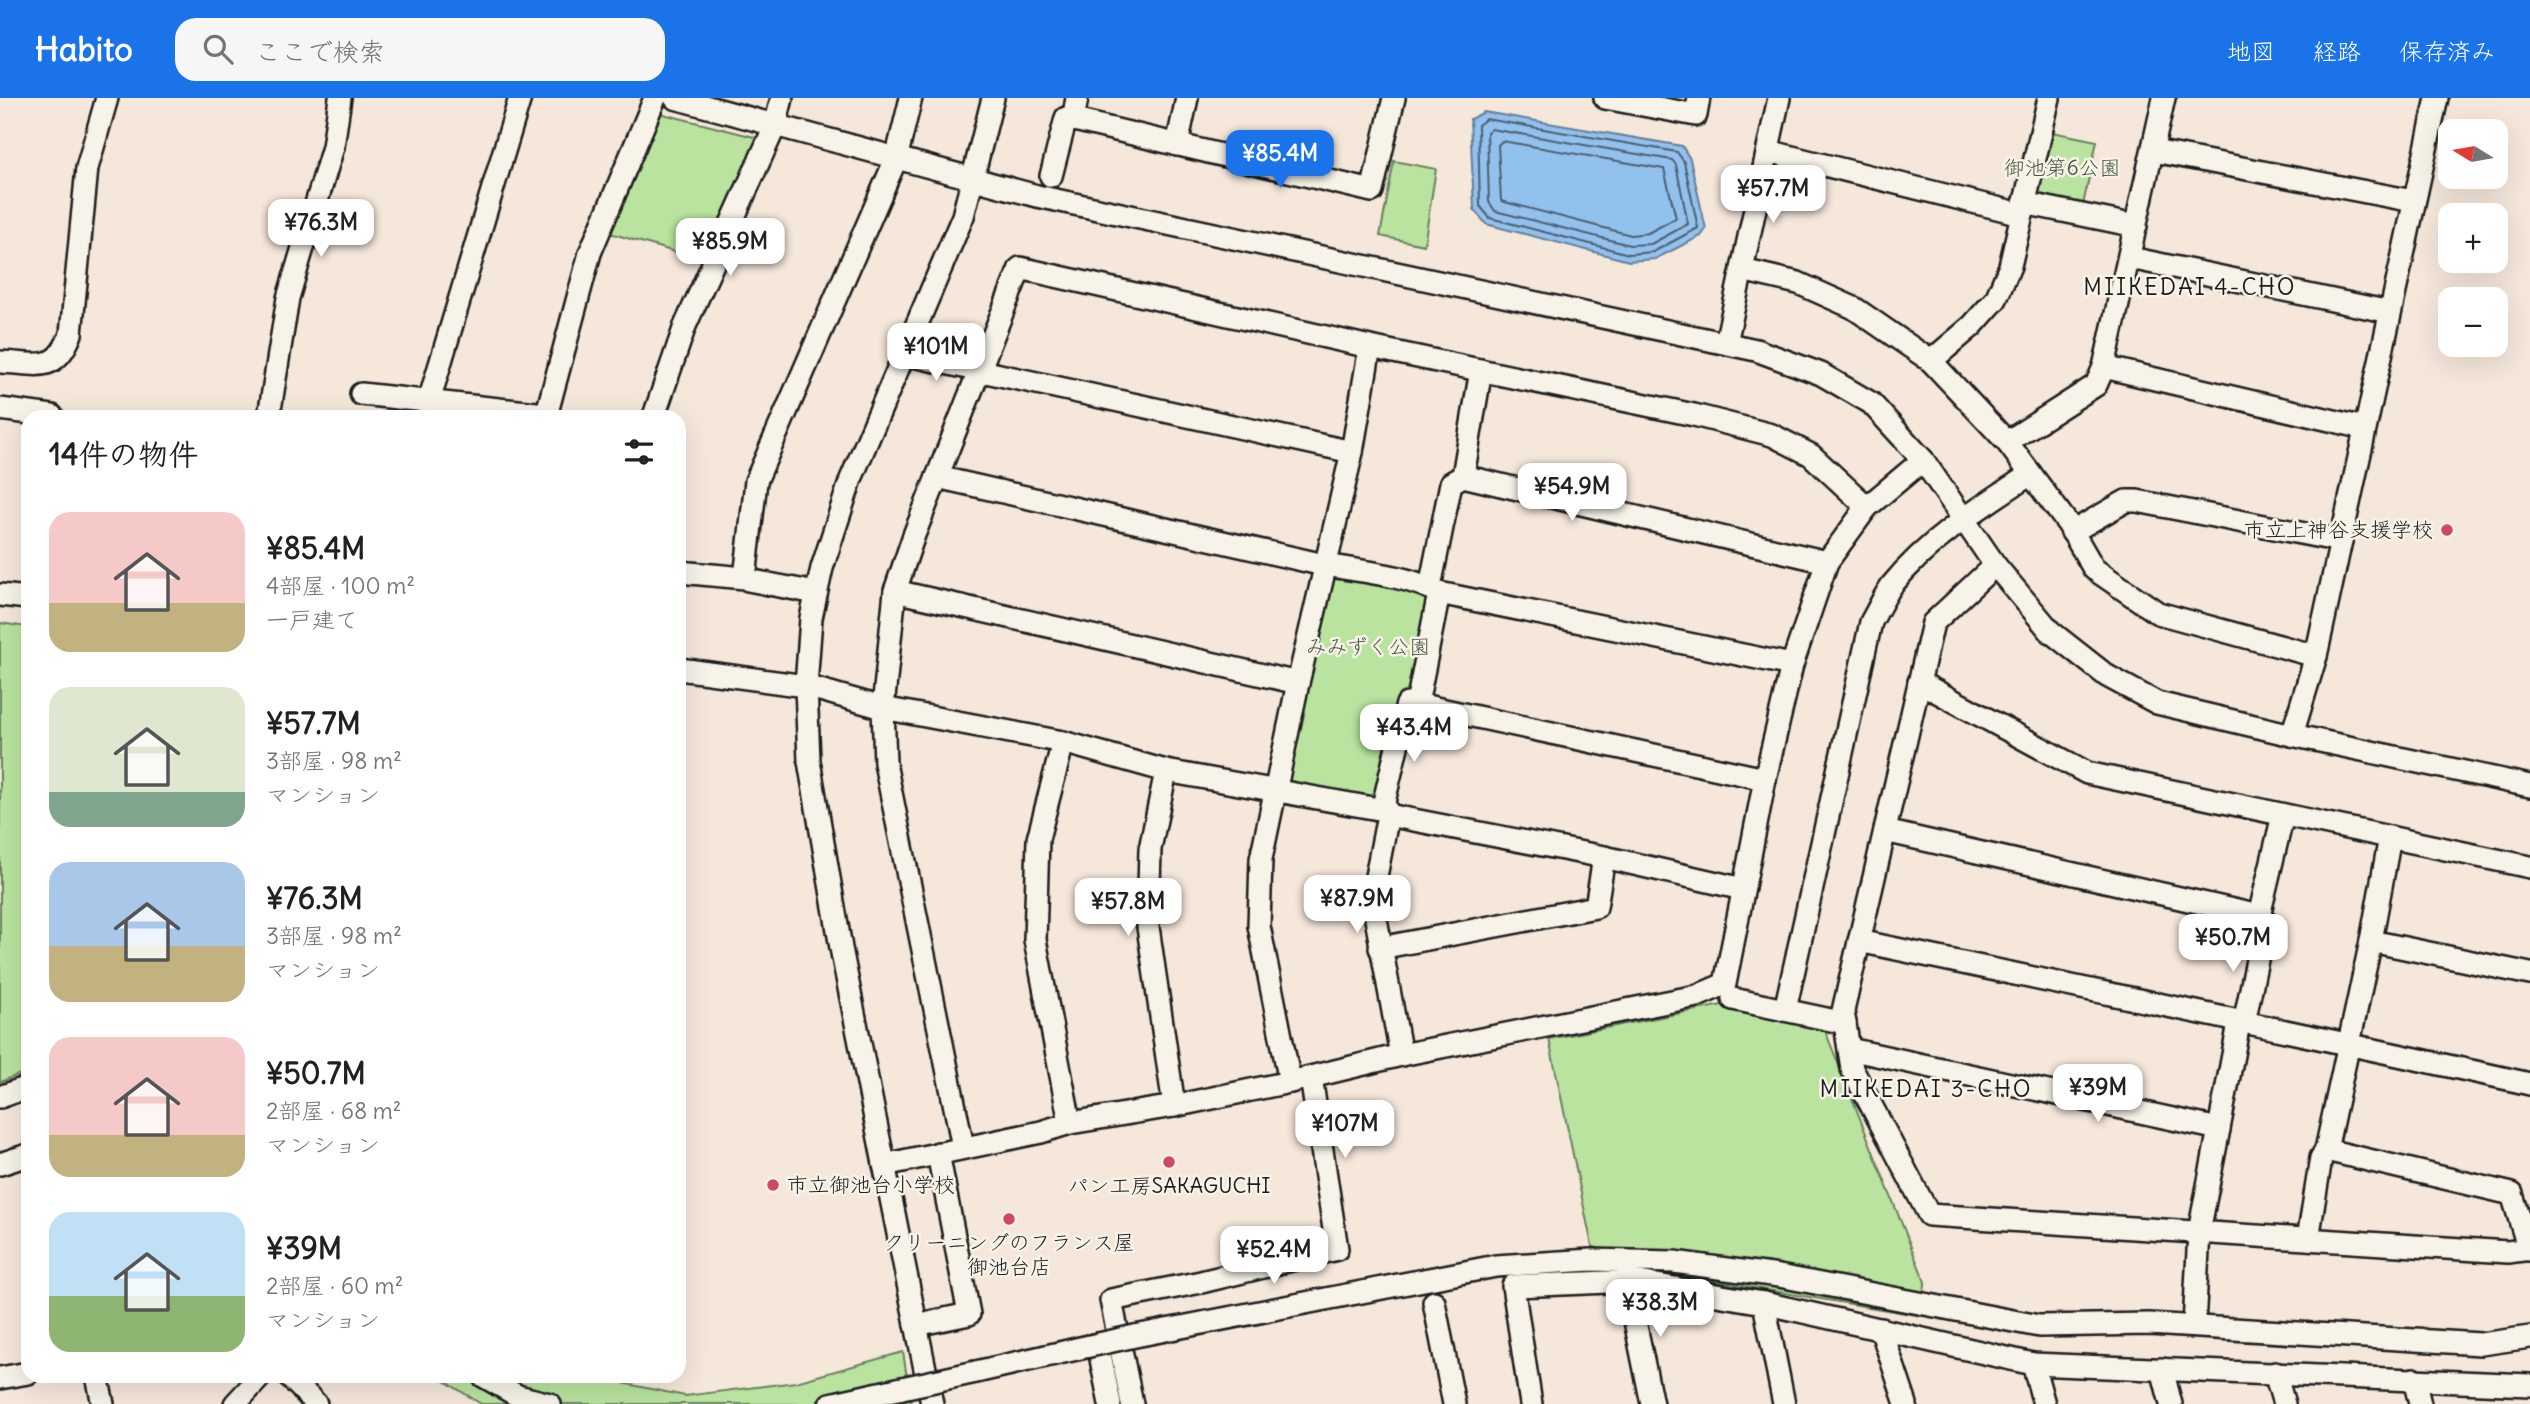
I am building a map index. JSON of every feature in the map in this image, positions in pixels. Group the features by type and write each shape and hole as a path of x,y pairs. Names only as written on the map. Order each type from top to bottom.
{"street":[{"path":"0,362 49,364 63,354 71,334 87,168 107,98"},
{"path":"270,410 288,298 333,147 340,98"},
{"path":"429,401 520,98"},
{"path":"547,410 590,253 655,98"},
{"path":"675,98 1051,199 1726,343 1756,350 1821,374 1871,403 1923,460 1995,565 2051,632 2107,676 2157,703 2530,786"},
{"path":"656,410 685,326 775,127 782,98"},
{"path":"745,578 756,481 896,159 911,98"},
{"path":"932,1404 841,948 809,761 806,686 811,618 816,593 850,479 963,216 993,98"},
{"path":"1073,120 1077,98"},
{"path":"1177,145 1187,98"},
{"path":"1051,176 1066,118 1371,191 1394,98"},
{"path":"1605,98 1696,115 1699,98"},
{"path":"1726,343 1779,98"},
{"path":"1931,361 1972,326 1996,299 2010,266 2049,98"},
{"path":"2007,442 2096,385 2104,367 2130,258 2164,98"},
{"path":"2292,735 2316,656 2437,98"},
{"path":"1768,151 2023,208 2136,226"},
{"path":"2154,151 2413,201"},
{"path":"2130,258 2390,312"},
{"path":"963,1147 885,763 883,708 895,591 914,535 1020,268 1370,347 1694,415 1772,435 1811,455 1867,507"},
{"path":"1742,270 1798,283 1854,309 1931,361 2007,442 2072,532 2094,569 2158,613 2316,656"},
{"path":"1290,1082 1259,926 1261,859 1298,683 1352,452 1370,347"},
{"path":"904,354 1352,452"},
{"path":"2104,367 2364,428"},
{"path":"1464,476 1481,370"},
{"path":"361,394 504,410"},
{"path":"0,409 21,412"},
{"path":"884,1165 1041,1132 1070,1123 1174,1107 1401,1055 1697,996 1725,984 1765,779 1792,665 1826,562 1867,507 1923,460"},
{"path":"1785,1010 1871,622 1890,587 1927,550 1964,520 2031,474"},
{"path":"1417,704 1451,483 1464,476 1826,562"},
{"path":"937,477 1325,565 1396,578 1435,590 1792,665"},
{"path":"2072,532 2126,501 2137,501 2341,541"},
{"path":"1995,565 1933,623 1843,1011 1852,1069 1929,1214 2508,1252 2530,1250 2512,1194 2326,1150"},
{"path":"686,573 745,578 816,593"},
{"path":"895,591 1298,683"},
{"path":"0,595 21,597"},
{"path":"686,670 806,686 883,708 1063,742 1166,771 1277,789 1604,857 1743,889"},
{"path":"1919,682 2087,773 2530,867"},
{"path":"1401,1055 1372,897 1386,813 1384,802 1407,704 1765,779"},
{"path":"1063,742 1038,839 1035,940 1070,1123"},
{"path":"1166,771 1150,849 1148,914 1174,1107"},
{"path":"2259,916 2283,815"},
{"path":"1885,831 2259,916 2265,921 2199,1232 2194,1326"},
{"path":"2308,1239 2321,1158 2326,1150 2350,1044 2390,837"},
{"path":"1380,948 1596,907 1604,857"},
{"path":"1859,941 2530,1084"},
{"path":"2371,941 2530,974"},
{"path":"1733,999 1845,1023"},
{"path":"1849,1049 2219,1129"},
{"path":"1132,1404 1111,1300 1201,1282 1337,1249 1311,1077"},
{"path":"0,1097 21,1090"},
{"path":"916,1325 969,1314 938,1153"},
{"path":"0,1164 21,1157"},
{"path":"830,1404 1135,1336 1496,1266 1591,1260 1674,1262 1779,1276 2039,1326 2149,1324 2481,1344 2530,1337"},
{"path":"1627,1282 1652,1404"},
{"path":"1531,1404 1513,1286 1627,1282 1764,1303 2033,1364 2530,1385"},
{"path":"1434,1302 1454,1404"},
{"path":"1764,1303 1784,1404"},
{"path":"1881,1329 1906,1404"},
{"path":"1089,1346 1110,1404"},
{"path":"2033,1364 2044,1404"},
{"path":"2162,1369 2171,1404"},
{"path":"2275,1373 2284,1404"},
{"path":"0,1378 21,1374"},
{"path":"2414,1379 2420,1404"},
{"path":"98,1383 103,1404"},
{"path":"235,1404 254,1383"},
{"path":"296,1383 316,1404"},
{"path":"495,1383 518,1396 550,1404"}],"green space":[{"path":"659,113 762,139 706,261 610,233"},
{"name":"御池第6公園","path":"2042,130 2097,141 2081,214 2024,203"},
{"path":"1394,161 1436,169 1424,245 1380,236"},
{"name":"みみずく公園","path":"1334,568 1432,591 1384,802 1286,780"},
{"path":"0,623 21,626 21,1074 0,1082"},
{"path":"1722,1005 1824,1028 1925,1282 1923,1316 1658,1272 1592,1246 1549,1039"},
{"path":"903,1352 911,1404 481,1404 448,1383 624,1383 685,1396 796,1382"}],"water":[{"path":"1484,112 1682,146 1690,159 1706,229 1701,236 1655,259 1629,261 1486,224 1474,209 1470,119"}],"place":[{"name":"市立上神谷支援学校","path":"2447,530"},
{"name":"パン工房SAKAGUCHI","path":"1169,1162"},
{"name":"市立御池台小学校","path":"773,1185"},
{"name":"クリーニングのフランス屋 御池台店","path":"1009,1219"}],"district":[{"name":"MIIKEDAI 4-CHO","path":"2190,287"},
{"name":"MIIKEDAI 3-CHO","path":"1926,1089"}]}
